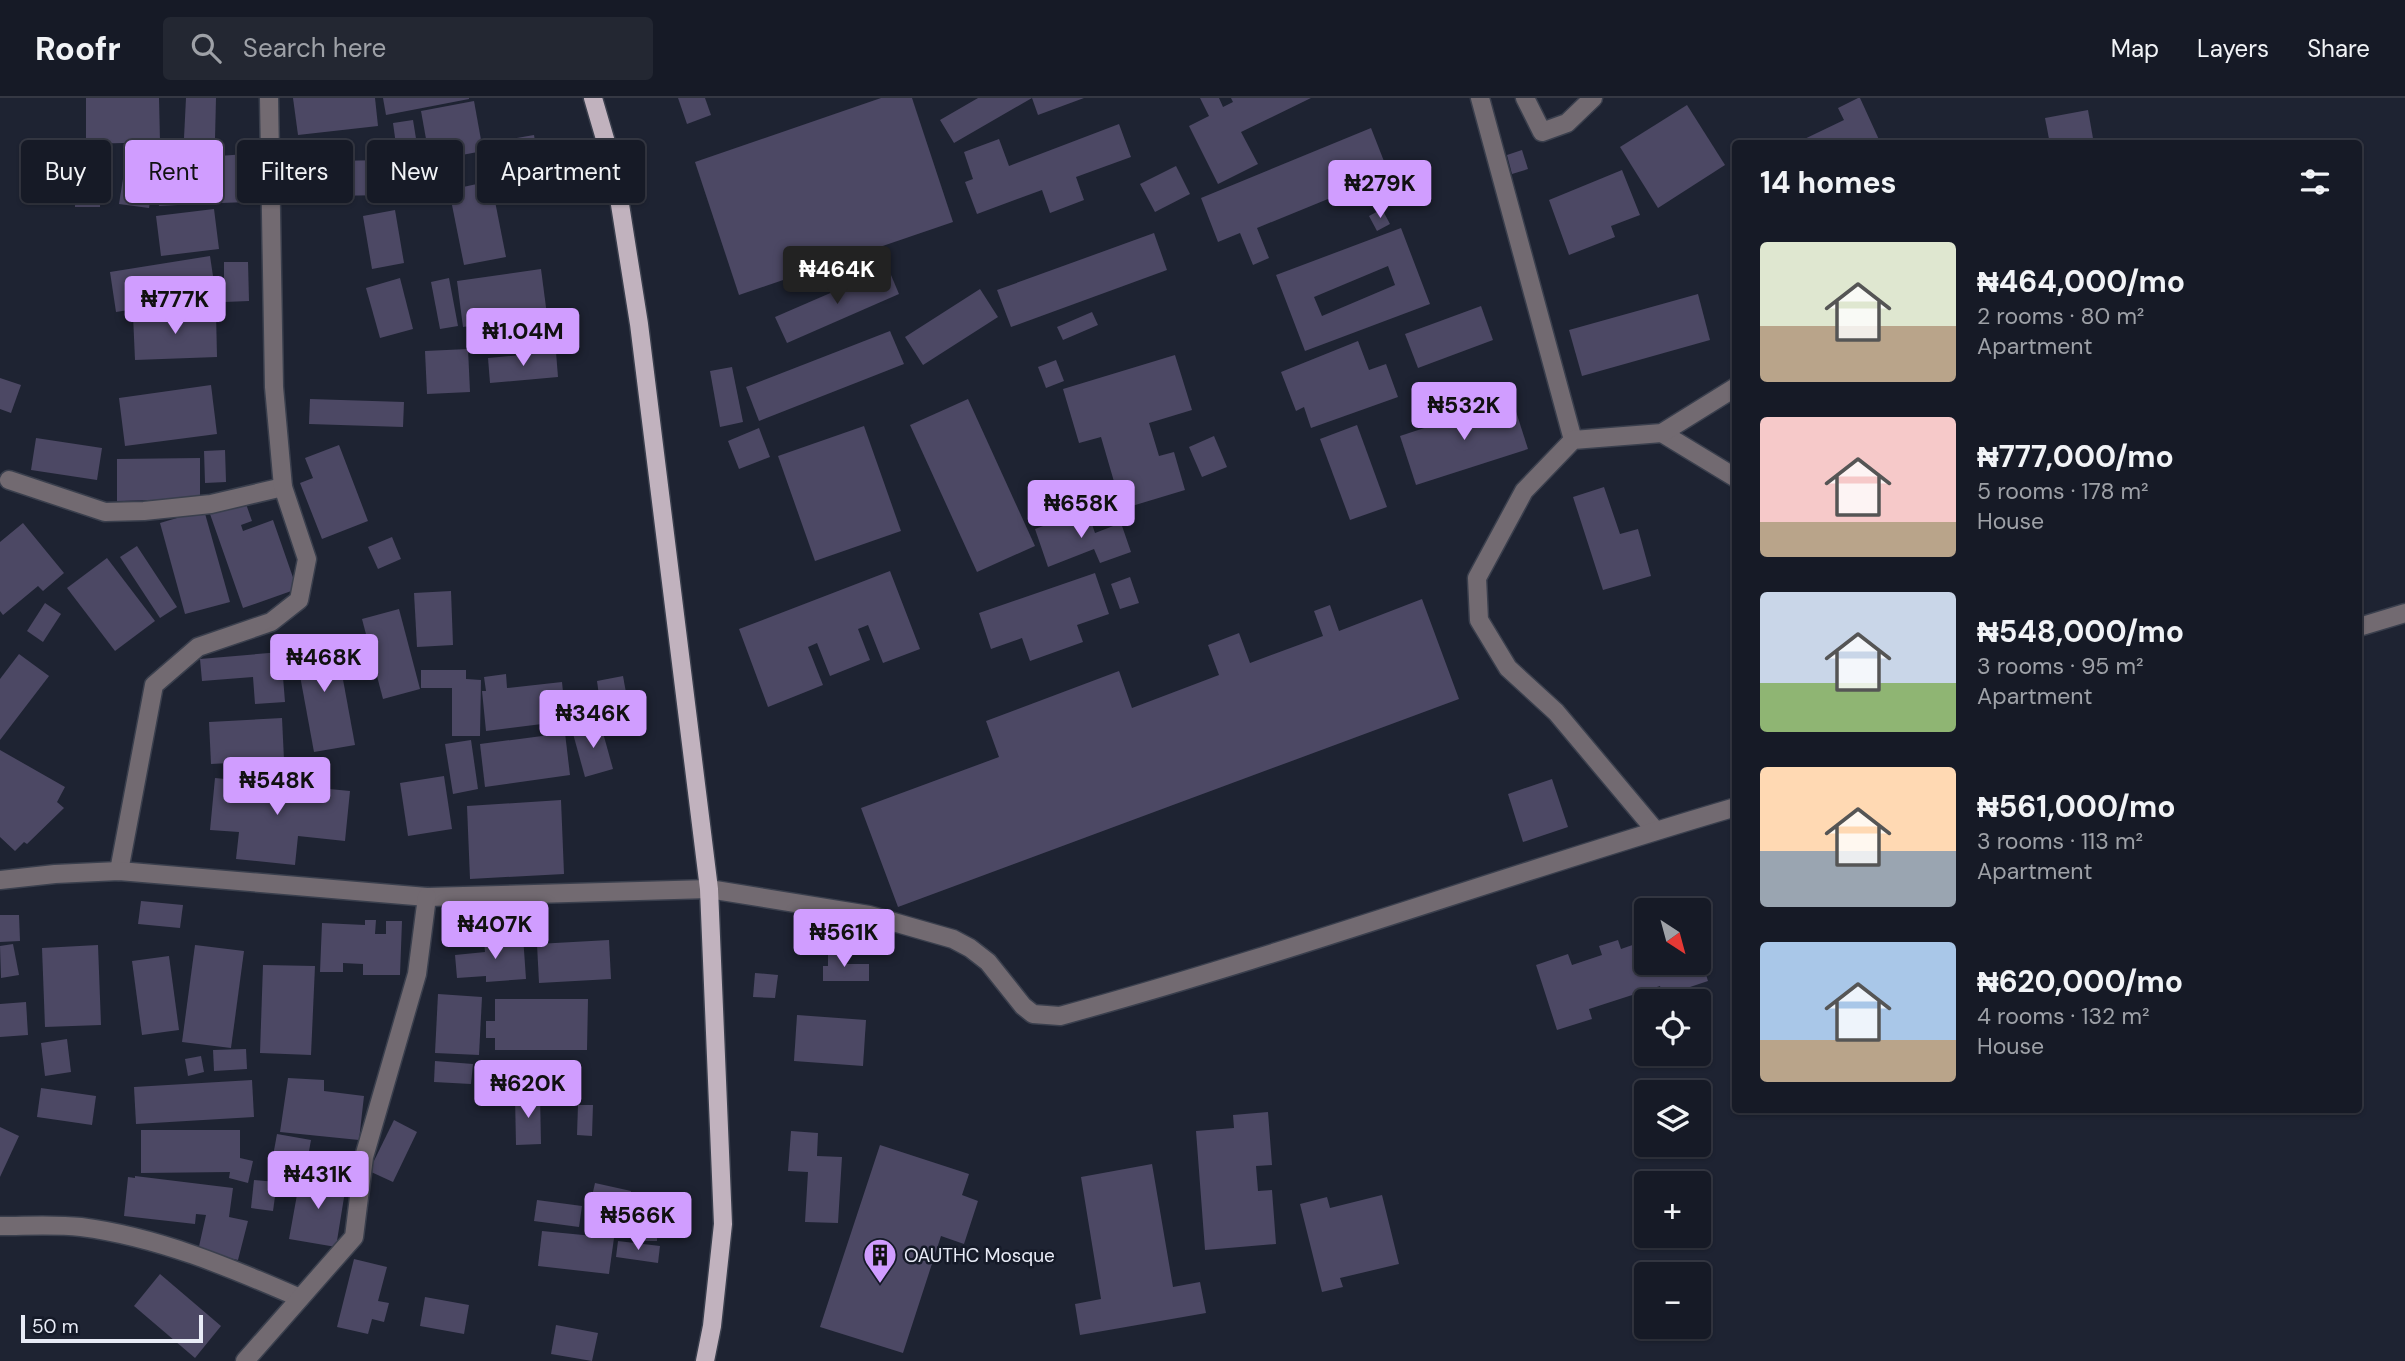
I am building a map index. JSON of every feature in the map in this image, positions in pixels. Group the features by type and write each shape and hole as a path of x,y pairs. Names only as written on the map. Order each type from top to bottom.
{"main road":[{"path":"593,98 615,173 639,324 709,889 723,1224 712,1326 705,1361"}],"street":[{"path":"119,871 154,685 198,647 271,622 299,600 307,559 283,487 274,387 269,98"},
{"path":"1480,98 1573,440"},
{"path":"1525,98 1542,132 1567,123 1593,98"},
{"path":"1655,831 1556,712 1508,668 1479,620 1477,578 1524,491 1573,440 1662,433 1732,389"},
{"path":"1662,433 1732,476"},
{"path":"9,480 105,512 211,504 283,487"},
{"path":"2362,626 2405,613"},
{"path":"0,880 119,871 427,897 709,889 869,915 953,939 988,962 1023,1006 1033,1014 1060,1016 1381,921 1732,808"},
{"path":"245,1361 354,1237 364,1157 417,974 427,897"},
{"path":"0,1226 80,1227 173,1247 300,1298"}],"building":[{"path":"86,98 159,98 160,140 125,140 125,143 111,143 111,140 86,140"},
{"path":"186,98 216,98 215,139 184,138"},
{"path":"293,98 375,98 378,126 298,135"},
{"path":"383,98 469,98 469,99 386,115"},
{"path":"678,98 705,98 711,115 687,124"},
{"path":"881,98 912,98 953,222 739,295 695,162"},
{"path":"978,98 1032,98 954,143 940,120"},
{"path":"1032,98 1084,98 1038,115"},
{"path":"1200,98 1219,98 1223,107 1233,102 1231,98 1311,98 1241,132 1258,164 1218,184 1189,126 1209,116"},
{"path":"1860,98 1879,140 1802,140 1844,120 1838,108"},
{"path":"474,101 481,140 477,140 477,152 463,155 463,140 426,140 421,111"},
{"path":"1687,105 1725,165 1658,208 1620,147"},
{"path":"2088,110 2093,140 2049,140 2045,118"},
{"path":"413,120 416,140 395,140 393,123"},
{"path":"1119,124 1131,157 1076,177 1084,200 1050,213 1042,190 977,214 965,182 973,179 964,152 999,139 1009,166"},
{"path":"1371,128 1389,174 1257,228 1269,258 1253,265 1240,233 1218,242 1201,198"},
{"path":"534,135 535,140 511,140"},
{"path":"1522,150 1528,169 1512,174 1507,155"},
{"path":"237,155 237,202 223,203 223,156"},
{"path":"367,160 367,195 353,196 353,161"},
{"path":"125,166 125,203 150,203 149,208 119,204"},
{"path":"1176,166 1190,194 1155,212 1140,184"},
{"path":"1622,170 1640,215 1611,226 1615,237 1569,255 1549,200"},
{"path":"477,184 477,203 495,203 506,257 464,265 452,203 463,203 463,187"},
{"path":"75,203 100,203 100,207 75,207"},
{"path":"159,203 216,203 159,206"},
{"path":"214,209 219,249 161,256 156,216"},
{"path":"1382,209 1390,224 1377,231 1369,216"},
{"path":"395,210 404,263 372,269 363,216"},
{"path":"1401,228 1430,304 1305,351 1276,275","holes":["1388,266 1395,285 1322,316 1314,297"]},
{"path":"1154,233 1167,270 1011,327 997,290"},
{"path":"210,256 216,296 116,312 110,272"},
{"path":"224,262 248,262 249,301 224,302"},
{"path":"888,268 899,294 787,343 775,317"},
{"path":"541,269 547,315 463,327 457,281"},
{"path":"400,278 413,329 380,338 366,288"},
{"path":"449,278 458,326 440,329 431,282"},
{"path":"980,289 998,317 923,365 905,337"},
{"path":"1698,294 1710,340 1582,376 1569,330"},
{"path":"1481,306 1493,340 1418,368 1405,334"},
{"path":"216,312 217,357 135,360 133,315"},
{"path":"1092,312 1098,325 1063,340 1057,327"},
{"path":"890,331 904,364 759,421 746,387"},
{"path":"1358,341 1369,370 1386,364 1398,397 1311,428 1304,407 1296,411 1281,372"},
{"path":"468,349 470,392 427,394 425,351"},
{"path":"556,352 558,377 490,383 488,358"},
{"path":"1175,355 1192,410 1149,423 1159,456 1174,452 1185,490 1122,509 1101,437 1079,443 1063,389"},
{"path":"1056,360 1064,381 1046,388 1038,367"},
{"path":"732,367 743,422 720,427 710,371"},
{"path":"0,378 21,385 11,413 0,409"},
{"path":"211,385 217,434 125,446 119,398"},
{"path":"310,399 404,402 403,427 309,424"},
{"path":"968,399 1035,546 977,572 910,425"},
{"path":"1512,399 1528,449 1416,485 1400,436"},
{"path":"1357,425 1387,507 1350,520 1320,439"},
{"path":"864,426 901,531 815,561 778,456"},
{"path":"759,428 770,457 739,469 728,441"},
{"path":"1214,436 1227,467 1202,477 1189,447"},
{"path":"36,438 102,448 97,480 31,470"},
{"path":"339,445 368,521 322,539 300,483 313,478 305,458"},
{"path":"225,450 226,482 205,483 204,451"},
{"path":"200,458 200,499 117,501 117,459"},
{"path":"1604,487 1620,534 1638,529 1651,576 1603,590 1573,497"},
{"path":"245,501 252,521 241,525 243,531 273,520 297,589 243,608 210,514"},
{"path":"204,510 230,602 185,614 160,523"},
{"path":"1087,510 1095,533 1121,523 1131,552 1100,563 1094,549 1048,567 1035,529"},
{"path":"23,523 64,573 43,591 38,586 3,615 0,611 0,542"},
{"path":"392,537 401,559 378,569 368,547"},
{"path":"137,546 177,607 160,618 120,557"},
{"path":"107,558 155,621 115,651 67,588"},
{"path":"890,571 920,649 883,663 868,625 858,629 870,660 830,676 817,643 808,647 823,685 768,707 739,629"},
{"path":"1095,573 1109,614 1077,625 1083,642 1030,661 1022,638 991,649 979,613"},
{"path":"1130,577 1139,603 1120,609 1111,584"},
{"path":"451,591 453,645 417,647 414,593"},
{"path":"1422,599 1459,699 898,907 861,808 999,757 986,721 1119,671 1132,708 1219,675 1208,645 1239,633 1250,663 1323,636 1314,611 1330,605 1339,631"},
{"path":"45,603 61,614 43,642 27,631"},
{"path":"399,609 420,689 383,699 362,619"},
{"path":"335,636 355,745 314,752 294,643"},
{"path":"281,652 285,702 255,704 253,677 202,681 200,659"},
{"path":"19,654 49,676 0,740 0,679"},
{"path":"421,670 466,670 466,679 481,680 480,736 452,736 452,688 421,688"},
{"path":"506,674 507,688 562,682 566,721 486,731 482,691 486,691 484,677"},
{"path":"623,676 627,698 600,703 597,681"},
{"path":"282,718 284,760 211,764 209,722"},
{"path":"600,722 613,769 585,777 572,730"},
{"path":"565,733 570,775 485,787 480,744"},
{"path":"471,740 478,789 453,794 445,744"},
{"path":"0,750 65,787 57,802 64,808 27,844 24,842 15,851 0,837"},
{"path":"444,776 452,829 408,836 400,783"},
{"path":"215,778 350,791 345,841 298,836 295,865 236,859 239,832 210,830"},
{"path":"1552,779 1568,827 1523,842 1508,794"},
{"path":"561,800 564,874 470,879 467,806"},
{"path":"141,901 183,905 180,928 138,924"},
{"path":"0,915 19,915 20,941 0,942"},
{"path":"365,920 376,920 375,934 386,934 386,921 402,921 400,975 363,975 363,964 343,963 343,972 320,972 322,923 365,925"},
{"path":"523,936 526,979 486,982 486,976 457,978 455,955 485,952 484,940"},
{"path":"609,940 611,979 539,983 537,944"},
{"path":"1618,940 1621,949 1634,944 1634,975 1706,975 1708,981 1684,989 1661,989 1660,986 1634,989 1634,994 1589,1009 1592,1019 1557,1030 1536,965 1568,954 1572,965 1602,955 1599,946"},
{"path":"13,944 19,975 1,978 0,946"},
{"path":"98,945 101,1025 45,1027 42,948"},
{"path":"195,945 244,951 231,1048 182,1042"},
{"path":"828,950 843,950 843,964 869,964 869,981 823,981 823,966 828,966"},
{"path":"169,956 179,1030 142,1035 132,961"},
{"path":"263,965 315,966 311,1055 260,1053"},
{"path":"755,973 778,975 775,998 753,997"},
{"path":"438,994 482,997 479,1055 435,1053"},
{"path":"495,999 588,999 587,1050 495,1050 495,1038 486,1038 486,1021 495,1021"},
{"path":"26,1002 28,1035 0,1037 0,1004"},
{"path":"797,1015 866,1020 863,1066 794,1061"},
{"path":"67,1039 71,1072 45,1076 41,1043"},
{"path":"246,1049 247,1069 214,1071 213,1050"},
{"path":"201,1056 204,1072 188,1076 185,1059"},
{"path":"435,1061 473,1064 471,1084 434,1082"},
{"path":"288,1078 324,1080 324,1091 364,1096 359,1140 280,1132"},
{"path":"252,1080 254,1117 136,1124 134,1087"},
{"path":"41,1088 96,1096 92,1125 37,1117"},
{"path":"540,1095 541,1144 516,1145 515,1096"},
{"path":"578,1105 593,1105 592,1136 577,1135"},
{"path":"1268,1112 1272,1165 1256,1166 1258,1191 1272,1190 1276,1244 1205,1250 1196,1131 1234,1128 1233,1115"},
{"path":"394,1120 417,1132 393,1182 369,1171"},
{"path":"0,1127 19,1136 0,1177"},
{"path":"141,1130 240,1130 240,1158 253,1161 248,1183 229,1178 230,1172 141,1173"},
{"path":"791,1131 818,1133 817,1156 842,1157 838,1223 805,1222 808,1172 788,1171"},
{"path":"277,1134 311,1140 305,1173 271,1167"},
{"name":"OAUTHC Mosque","path":"880,1145 969,1174 962,1195 978,1201 964,1244 941,1236 903,1353 820,1327"},
{"path":"1152,1164 1173,1287 1200,1282 1206,1313 1080,1335 1075,1304 1101,1299 1081,1177"},
{"path":"315,1175 328,1175 327,1182 346,1185 336,1247 289,1239 300,1178 314,1180"},
{"path":"128,1177 233,1188 229,1217 248,1221 238,1260 198,1251 206,1215 196,1214 195,1224 124,1216"},
{"path":"254,1180 277,1182 273,1211 251,1208"},
{"path":"595,1183 631,1191 622,1231 586,1223"},
{"path":"1382,1195 1399,1264 1340,1278 1343,1287 1322,1292 1300,1204 1327,1197 1330,1208"},
{"path":"537,1200 582,1206 579,1227 534,1221"},
{"path":"634,1222 657,1222 657,1241 635,1241"},
{"path":"542,1231 614,1238 609,1274 538,1266"},
{"path":"618,1241 660,1246 658,1263 616,1257"},
{"path":"354,1259 387,1267 378,1301 389,1303 384,1322 372,1319 368,1334 337,1327"},
{"path":"160,1274 221,1326 195,1358 134,1306"},
{"path":"425,1297 469,1305 464,1334 420,1326"},
{"path":"556,1325 598,1333 592,1361 551,1354"}],"place":[{"name":"OAUTHC Mosque","path":"880,1285"}]}
